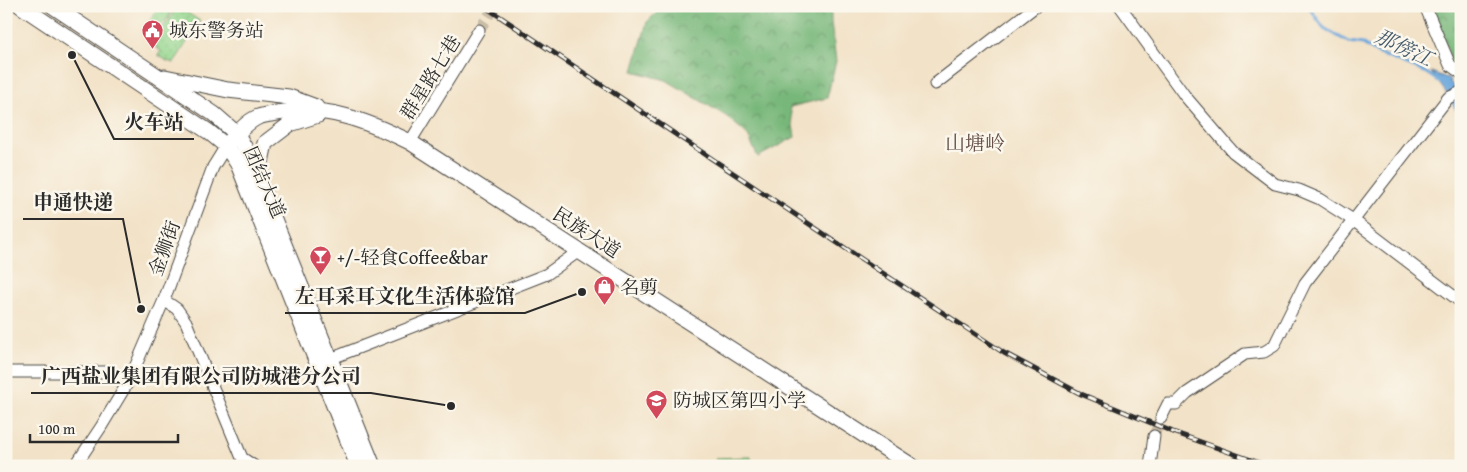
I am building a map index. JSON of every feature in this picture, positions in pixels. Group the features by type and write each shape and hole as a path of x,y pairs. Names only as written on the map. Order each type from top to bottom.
{"main road":[{"name":"团结大道","path":"21,6 209,132 226,146 238,164 360,465"},
{"name":"团结大道","path":"53,6 214,114 237,134 259,181 330,359 360,465"},
{"path":"156,75 228,90 289,97 330,112"},
{"name":"民族大道","path":"226,146 237,134 258,117 291,111 330,112 352,117 385,129 410,142 912,466"},
{"path":"259,181 261,162 266,144 290,124 330,112"}],"street":[{"path":"935,84 1036,6"},
{"path":"1120,6 1186,96 1233,152 1275,184 1298,190 1320,199 1354,220 1461,302"},
{"path":"1425,6 1450,65 1461,73"},
{"name":"群星路七巷","path":"410,142 479,30"},
{"path":"1161,418 1168,404 1176,404 1187,393 1246,354 1264,352 1274,346 1305,283 1448,98 1461,92"},
{"name":"金狮街","path":"75,466 130,379 164,300 213,167 226,146"},
{"path":"330,359 547,274 579,251"},
{"path":"164,300 177,309 186,322 242,458 254,466"},
{"path":"6,372 108,372 130,379"},
{"path":"1150,466 1154,436"}],"green space":[{"path":"150,6 172,6 169,18 151,33 145,29 156,11"},
{"path":"175,6 200,21 174,63 158,55 161,51 148,42 171,18"},
{"path":"663,6 831,6 836,61 827,98 790,107 795,137 758,157 747,134 726,116 666,80 633,71 647,22"},
{"path":"1432,6 1461,6 1461,68 1454,69"},
{"path":"751,457 751,466 716,466 716,458"}],"water":[{"path":"1431,72 1447,78 1461,95 1461,119 1447,94"}],"waterway":[{"name":"那傍江","path":"1308,6 1324,28 1348,42 1363,44 1377,53 1425,72 1441,83"}],"tunnel":[{"path":"479,30 495,6"},
{"path":"1154,436 1161,418"}],"railway":[{"path":"484,6 1004,353 1081,394 1173,432 1268,466"}],"place":[{"name":"城东警务站","path":"153,49"},
{"name":"火车站","path":"72,55"},
{"name":"+/-轻食Coffee&bar","path":"321,276"},
{"name":"左耳采耳文化生活体验馆","path":"582,292"},
{"name":"名剪","path":"604,306"},
{"name":"申通快递","path":"141,309"},
{"name":"广西盐业集团有限公司防城港分公司","path":"451,406"},
{"name":"防城区第四小学","path":"657,419"}],"district":[{"name":"山塘岭","path":"975,142"}]}
